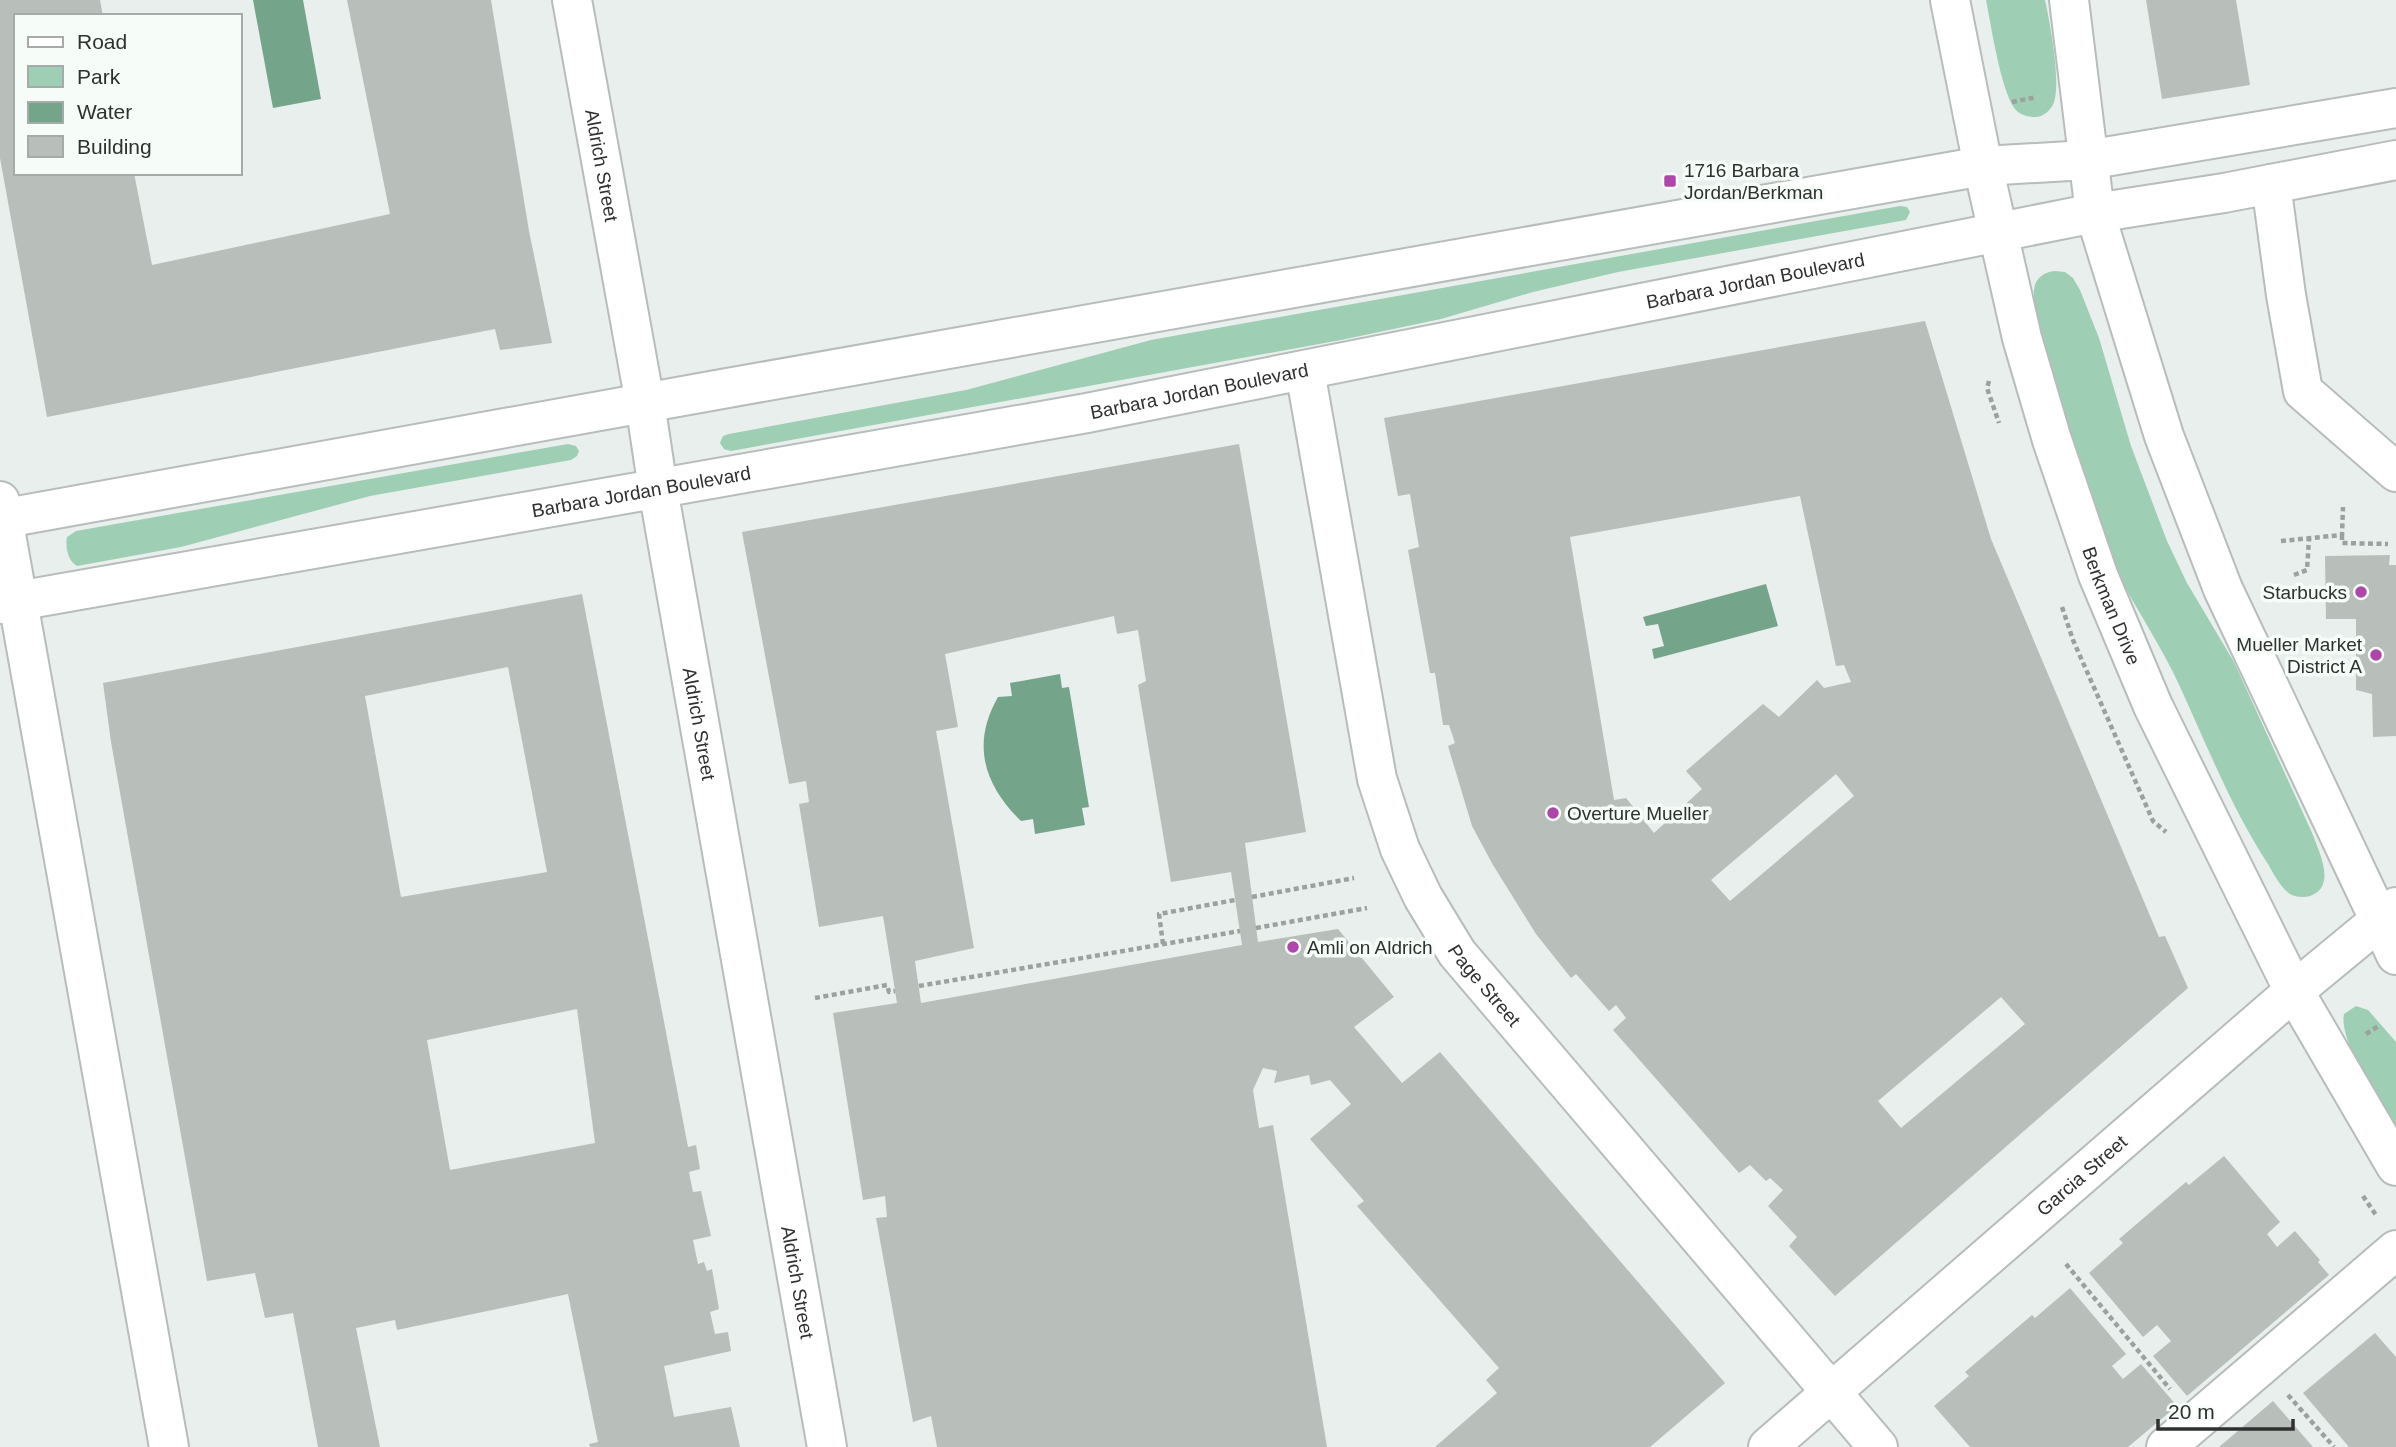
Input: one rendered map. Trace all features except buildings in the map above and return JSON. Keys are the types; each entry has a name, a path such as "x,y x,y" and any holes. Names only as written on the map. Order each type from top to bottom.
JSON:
{"street":[{"name":"Aldrich Street","path":"572,0 827,1447"},
{"name":"Berkman Drive","path":"1950,0 1983,166 2026,351 2052,440 2098,575 2153,706 2294,991 2396,1166"},
{"path":"2069,0 2095,213 2164,436 2223,589 2387,914 2396,955"},
{"path":"169,1447 9,603 1,513 645,403 1983,166 2087,160 2396,108"},
{"name":"Barbara Jordan Boulevard","path":"9,603 1087,413 2095,213 2396,160"},
{"path":"2271,184 2286,295 2303,391 2396,472"},
{"name":"Page Street","path":"1305,371 1377,779 1401,849 1423,897 1457,953 1878,1447"},
{"name":"Garcia Street","path":"1768,1447 2294,991 2387,914"},
{"path":"2180,1435 2396,1250"}],"path":[{"path":"2012,102 2044,95"},
{"path":"2343,507 2342,543 2388,544"},
{"path":"2281,541 2342,535"},
{"path":"2294,575 2307,570 2309,539"},
{"path":"1252,897 1354,878"},
{"path":"1163,944 1159,914 1235,900"},
{"path":"1256,928 1367,908"},
{"path":"919,986 1240,931"},
{"path":"814,998 887,985 889,992 895,991"},
{"path":"2066,1264 2179,1400 2180,1435"},
{"path":"2262,1365 2334,1447"}],"green space":[{"path":"1986,0 2045,0 2054,52 2056,93 2049,110 2041,116 2022,114 2010,100 1997,57"},
{"path":"1900,206 1907,207 1910,212 1906,220 1618,272 1533,292 1441,319 1341,340 731,451 724,449 720,443 723,436 729,434 966,390 1151,340"},
{"path":"2065,272 2073,278 2080,290 2099,338 2131,446 2167,541 2187,583 2234,662 2313,835 2322,859 2324,877 2323,885 2310,896 2292,895 2287,891 2255,843 2221,778 2173,673 2106,548 2067,429 2037,316 2034,293 2036,282 2044,274"},
{"path":"568,444 576,446 579,451 571,460 370,496 181,547 77,566 71,561 67,549 67,537 76,531"},
{"path":"2356,1006 2368,1010 2396,1042 2396,1138 2354,1058 2348,1040 2344,1014"}],"water":[{"path":"253,0 303,0 321,99 273,108"},
{"path":"1766,584 1778,626 1654,659 1652,649 1664,646 1658,624 1646,626 1643,617"},
{"path":"1060,674 1062,688 1069,687 1089,807 1082,808 1085,825 1035,834 1033,819 1021,821 1008,807 990,778 984,747 985,731 998,697 1012,696 1010,683"}],"place":[{"name":"1716 Barbara Jordan/Berkman","path":"1670,181"},
{"name":"Starbucks","path":"2361,592"},
{"name":"Mueller Market District A","path":"2376,655"},
{"name":"Overture Mueller","path":"1553,813"},
{"name":"Amli on Aldrich","path":"1293,947"}]}
